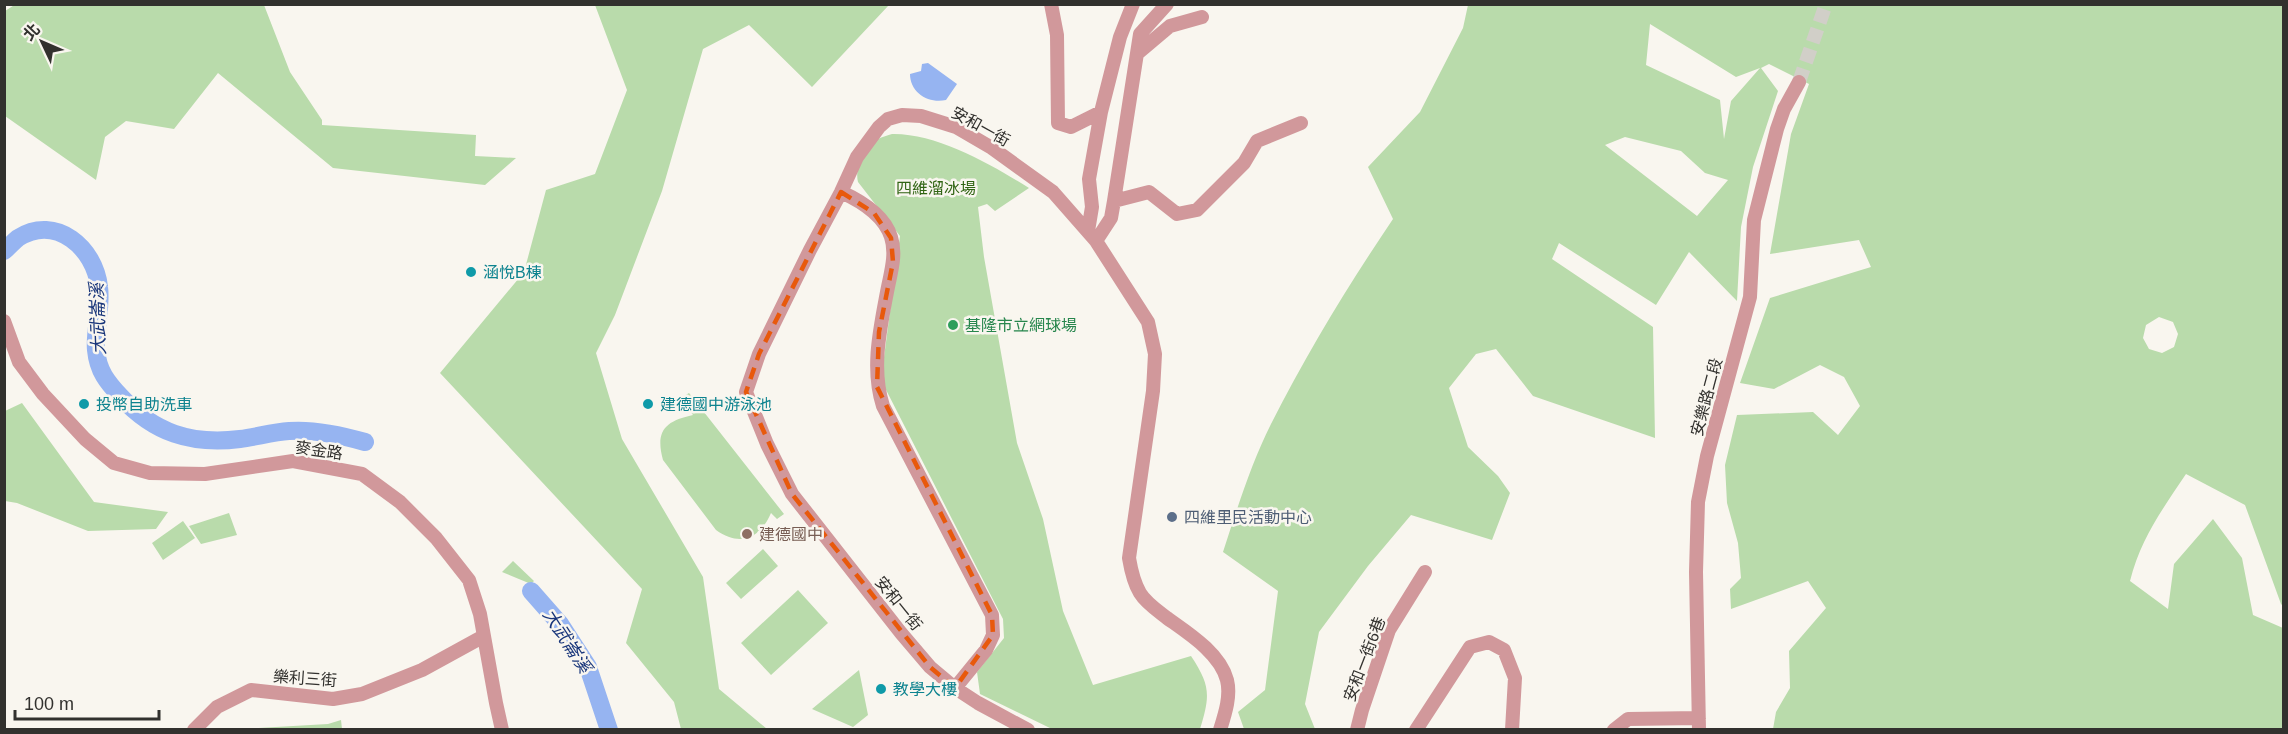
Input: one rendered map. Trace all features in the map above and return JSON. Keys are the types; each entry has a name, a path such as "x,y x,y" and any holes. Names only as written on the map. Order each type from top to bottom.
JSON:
{"street":[{"path":"1050,4 1057,35 1058,123 1071,127 1101,112"},
{"path":"1092,236 1089,179 1101,112 1120,37 1133,4"},
{"path":"1092,236 1111,218 1140,34 1167,4"},
{"path":"1138,53 1170,26 1202,17"},
{"name":"安樂路二段","path":"1699,724 1696,541 1698,502 1707,456 1750,297 1754,220 1777,129 1784,108 1799,82"},
{"name":"安和一街","path":"1028,729 978,703 955,687 930,667 901,633 792,494 767,444 746,392 759,354 857,158 879,127 888,119 902,115 921,116 956,127 992,148 1053,192 1092,236 1148,322 1155,354 1153,391 1129,558 1133,578 1140,594 1154,608 1201,643 1214,656 1227,680 1227,706 1220,729"},
{"path":"1114,201 1149,192 1177,214 1197,210 1244,163 1257,141 1301,123"},
{"path":"841,192 860,201 874,213 891,238 893,262 879,341 877,387 883,406 992,615 993,634 986,650 955,687"},
{"name":"麥金路","path":"4,321 20,362 43,394 85,439 114,463 150,473 205,474 293,461 362,474 400,502 436,538 470,580 476,597 502,729"},
{"name":"安和一街6巷","path":"1357,729 1389,630 1425,572"},
{"name":"樂利三街","path":"194,729 217,707 251,690 333,699 362,694 422,670 484,636"},
{"path":"1416,729 1470,647 1488,642 1504,650 1515,678 1512,729"},
{"path":"1614,729 1628,719 1699,724"}],"highlighted area":[{"path":"841,192 874,213 891,238 893,262 879,332 877,387 992,615 993,635 955,688 930,667 792,494 746,392 759,354"}],"green space":[{"path":"16,4 264,5 290,72 322,120 322,125 476,135 475,156 516,158 485,185 333,168 218,73 174,129 126,121 105,137 96,180 5,116 5,11"},
{"path":"595,5 889,5 812,87 749,25 703,49 662,191 615,315 596,353 622,439 703,577 719,689 767,729 681,729 674,702 626,643 642,589 440,373 524,272 546,190 595,174 627,90"},
{"path":"1468,5 2283,5 2283,606 2245,505 2186,474 2146,538 2130,581 2168,609 2174,564 2213,519 2242,558 2253,615 2283,628 2283,729 1773,729 1776,712 1790,688 1789,651 1826,608 1808,581 1731,609 1730,589 1741,578 1738,543 1727,503 1725,465 1737,415 1813,412 1838,435 1860,406 1844,377 1820,365 1774,389 1740,383 1770,298 1871,267 1859,240 1770,254 1791,134 1809,84 1769,64 1761,68 1778,91 1753,167 1741,227 1737,301 1689,252 1656,305 1559,243 1552,259 1653,327 1655,438 1533,396 1496,349 1476,354 1449,388 1468,447 1498,476 1510,493 1492,540 1411,515 1368,566 1319,632 1305,704 1315,729 1244,729 1238,712 1265,690 1278,591 1223,552 1251,471 1271,424 1329,319 1393,219 1368,167 1420,112 1463,28","holes":["1650,24 1736,77 1760,68 1731,101 1724,139 1720,100 1646,65","1625,137 1681,151 1705,173 1728,180 1697,216 1605,145","2159,317 2173,322 2178,334 2174,347 2162,353 2149,349 2143,338 2146,325"]},
{"name":"四維溜冰場","path":"892,134 927,139 963,152 1029,188 995,211 987,204 978,207 984,257 1017,443 1043,519 1063,611 1093,685 1191,656 1202,675 1207,691 1206,708 1200,729 1052,729 980,694 977,672 1004,638 1003,619 881,380 900,236 858,182 857,176 859,164 869,147 878,139"},
{"path":"689,393 784,514 777,519 771,513 761,529 748,538 733,538 716,530 663,460 660,442 664,429 675,420 693,415 681,398"},
{"path":"22,403 94,502 168,512 156,529 88,531 17,503 5,501 5,411"},
{"path":"229,513 237,535 201,544 189,526"},
{"path":"183,521 195,538 163,560 152,543"},
{"path":"763,549 778,566 741,599 726,583"},
{"path":"513,561 534,581 531,584 502,572"},
{"path":"798,590 828,623 771,675 741,643"},
{"path":"859,670 868,715 853,727 812,709"},
{"path":"341,720 342,729 241,729 328,724"}],"water":[{"path":"928,63 957,84 946,100 927,99 913,87 910,74 921,71 922,64"}],"waterway":[{"name":"大武崙溪","path":"4,251 18,238 32,232 46,230 59,233 82,248 96,273 99,287 100,303 96,343 101,370 121,397 147,420 160,428 174,434 205,440 240,439 277,432 308,431 328,433 365,442"},
{"name":"大武崙溪","path":"531,591 560,624 588,667 609,730"}],"tunnel":[{"path":"1799,82 1826,4"}],"place":[{"name":"涵悅B棟","path":"471,272"},
{"name":"基隆市立網球場","path":"953,325"},
{"name":"投幣自助洗車","path":"84,404"},
{"name":"建德國中游泳池","path":"648,404"},
{"name":"四維里民活動中心","path":"1172,517"},
{"name":"建德國中","path":"747,534"},
{"name":"教學大樓","path":"881,689"}]}
